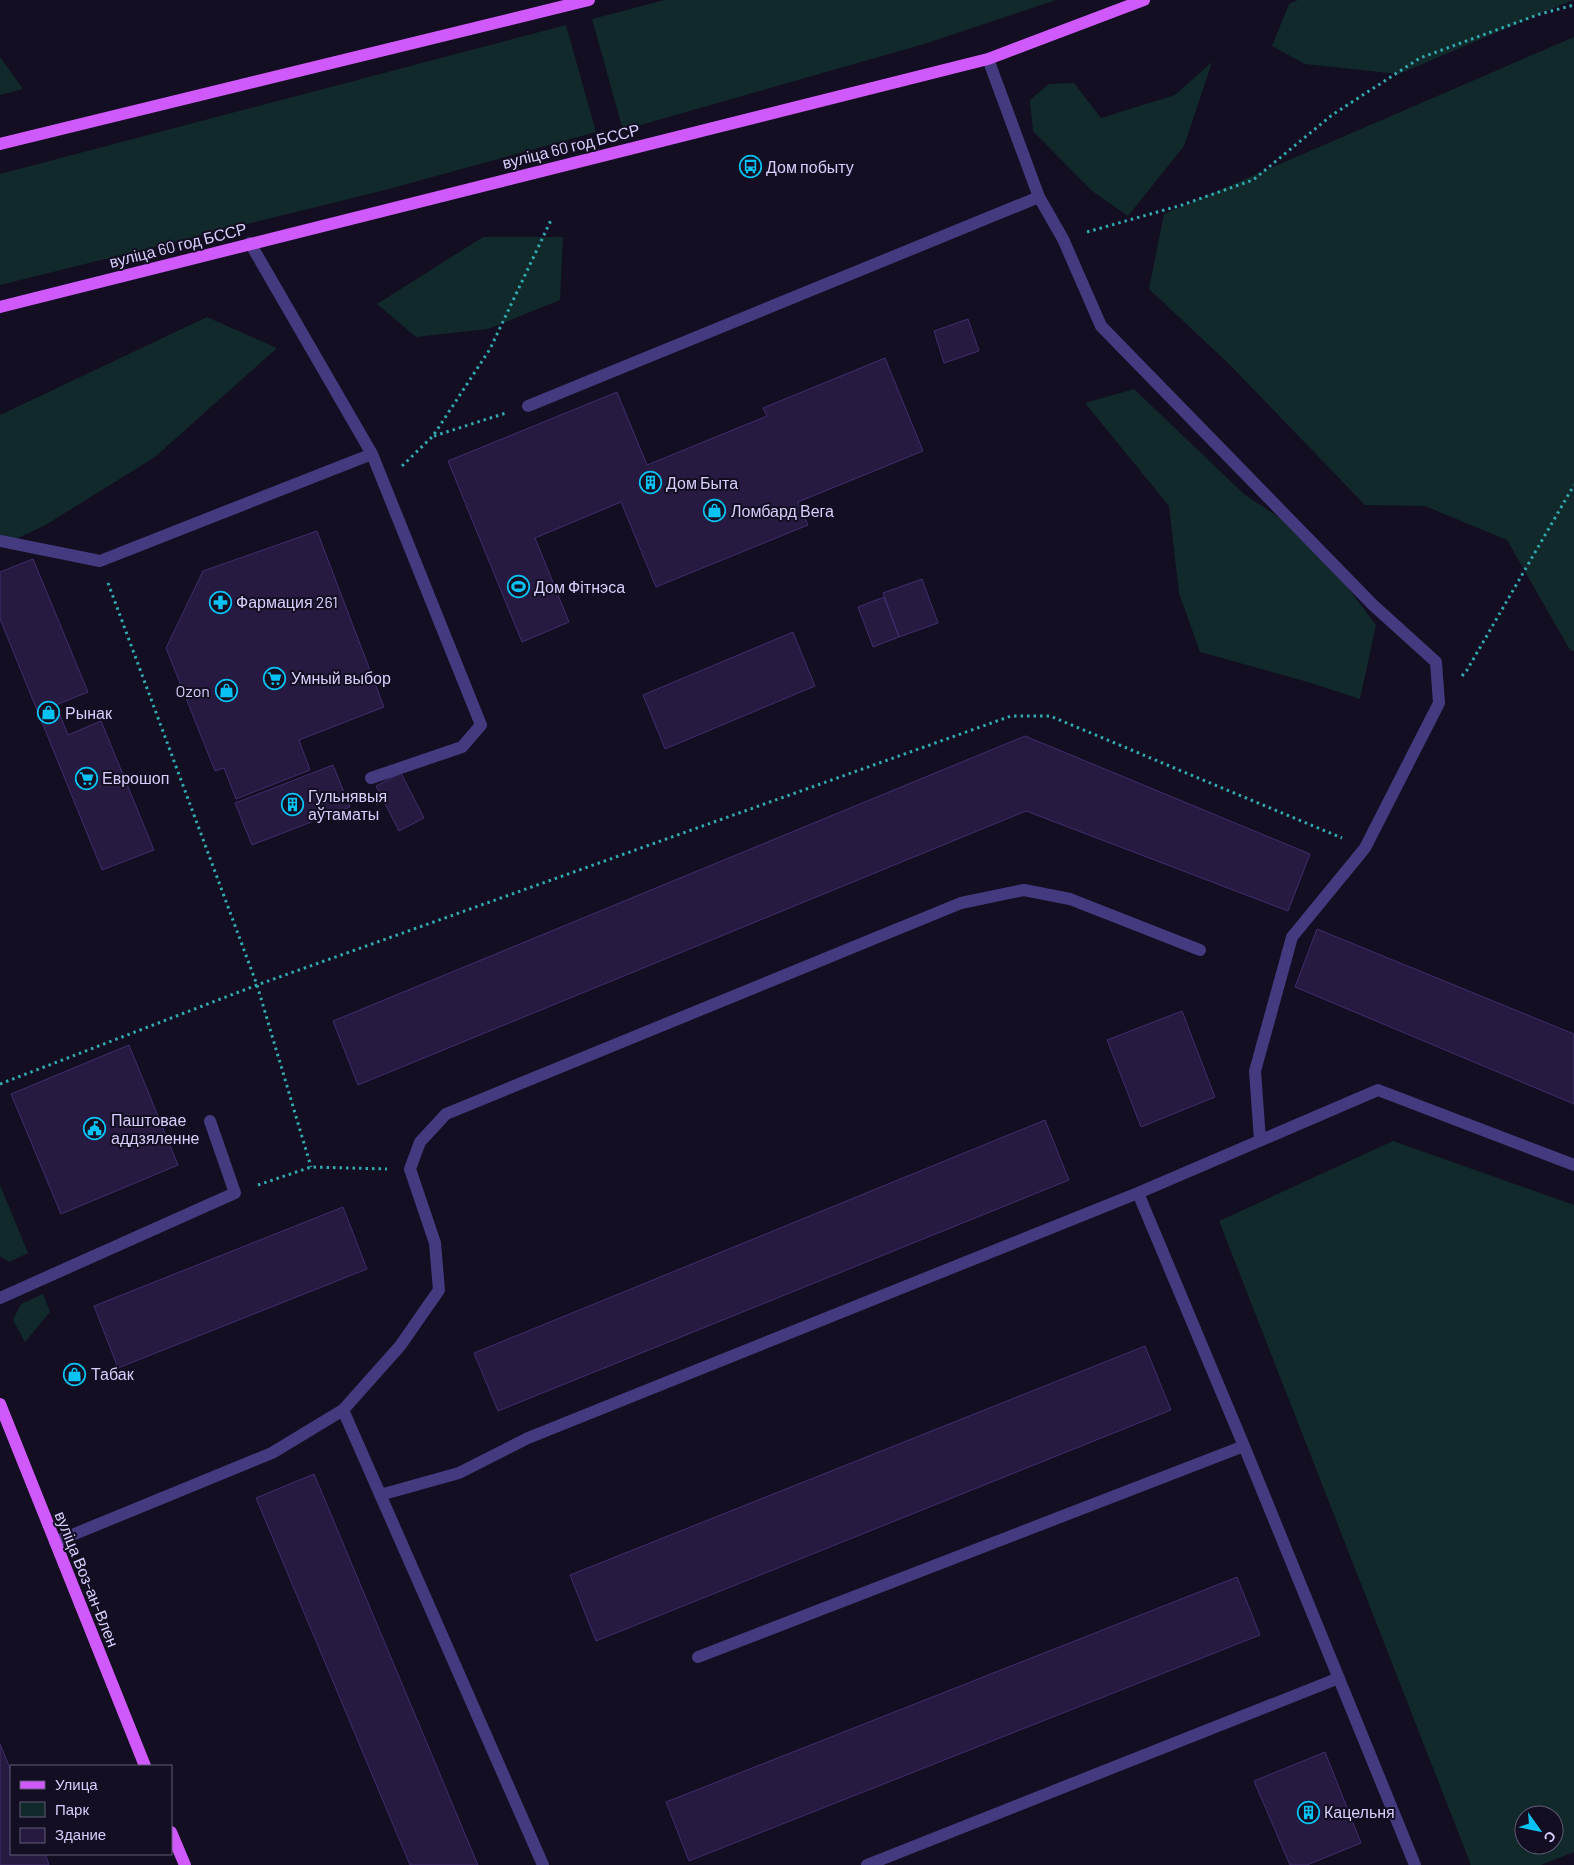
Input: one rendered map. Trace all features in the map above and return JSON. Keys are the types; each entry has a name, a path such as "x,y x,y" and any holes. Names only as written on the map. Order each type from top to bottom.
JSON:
{"main road":[{"path":"0,144 589,0"},
{"name":"вуліца 60 год БССР","path":"0,307 988,59 1144,0"},
{"name":"вуліца Воз-ан-Влен","path":"0,1404 145,1765"},
{"path":"172,1835 184,1865"}],"lane":[{"path":"988,59 1039,197 1063,239 1101,326 1373,605 1436,662 1439,704 1365,848 1292,936 1255,1071 1260,1140"},
{"path":"528,406 1039,197"},
{"path":"250,243 372,454 481,725 462,747 371,778"},
{"path":"0,541 100,561 372,454"},
{"path":"55,1542 272,1453 343,1410 400,1346 438,1290 435,1243 410,1169 420,1142 446,1114 961,903 1024,890 1070,899 1200,950"},
{"path":"380,1495 459,1473 528,1438 1138,1193 1378,1090 1574,1165"},
{"path":"0,1298 236,1193 210,1121"},
{"path":"1138,1193 1244,1446 1415,1865"},
{"path":"343,1410 543,1865"},
{"path":"698,1657 1244,1446"},
{"path":"866,1865 1339,1678"}],"path":[{"path":"1063,239 1182,205 1253,180 1332,115 1420,58 1540,14 1574,5"},
{"path":"384,484 433,436 490,349 552,218"},
{"path":"433,436 528,406"},
{"path":"1439,704 1467,670 1574,485"},
{"path":"100,561 256,985 311,1168"},
{"path":"0,1084 256,985 1011,716 1050,716 1365,848"},
{"path":"236,1193 311,1168 410,1169"}],"green space":[{"path":"665,0 1056,0 924,44 623,130 592,19"},
{"path":"1298,0 1573,0 1399,74 1305,64 1272,46 1289,4"},
{"path":"566,25 596,132 385,190 0,285 0,174"},
{"path":"1574,37 1574,651 1570,650 1507,540 1425,506 1365,505 1228,363 1149,289 1164,214"},
{"path":"0,57 23,89 0,95"},
{"path":"1212,62 1184,146 1128,216 1092,191 1033,131 1030,100 1049,84 1074,83 1101,118 1175,95"},
{"path":"483,237 563,237 560,300 488,329 416,337 377,304"},
{"path":"207,317 277,348 155,457 44,526 0,546 0,415"},
{"path":"1134,389 1245,495 1310,537 1376,625 1360,699 1311,683 1200,652 1179,593 1169,506 1085,403"},
{"path":"1393,1141 1574,1205 1574,1852 1541,1865 1471,1865 1219,1221"},
{"path":"0,1185 28,1253 9,1262 0,1256"},
{"path":"43,1294 50,1312 25,1342 13,1320 21,1304"}],"building":[{"path":"968,319 979,351 944,363 934,331"},
{"name":"Дом Быта","path":"885,358 923,451 798,502 808,525 656,587 621,502 535,538 569,622 522,642 448,461 617,392 647,465 767,416 763,408"},
{"name":"Умный выбор","path":"317,531 384,707 299,740 310,770 236,799 224,768 215,771 166,648 203,571"},
{"name":"Рынак","path":"33,559 88,692 56,705 68,735 101,721 154,850 102,870 0,619 0,572"},
{"path":"922,579 938,623 899,637 883,593"},
{"path":"884,597 899,637 873,647 858,607"},
{"path":"793,632 815,686 665,749 643,695"},
{"path":"1025,736 1310,854 1288,911 1026,811 358,1085 333,1021"},
{"name":"Гульнявыя аўтаматы","path":"333,765 350,807 252,845 235,803"},
{"path":"401,773 424,818 399,831 376,786"},
{"path":"1317,929 1574,1034 1574,1104 1295,987"},
{"path":"1182,1011 1215,1097 1141,1127 1107,1040"},
{"name":"Паштовае аддзяленне","path":"129,1045 178,1165 61,1214 11,1094"},
{"path":"1045,1120 1069,1180 498,1411 474,1353"},
{"path":"343,1207 367,1269 118,1368 94,1306"},
{"path":"1145,1346 1171,1410 596,1641 570,1575"},
{"path":"314,1474 478,1865 410,1865 256,1498"},
{"path":"1237,1577 1260,1635 689,1861 666,1802"},
{"path":"0,1744 10,1769 10,1855 45,1855 49,1865 0,1865"},
{"name":"Кацельня","path":"1325,1752 1361,1843 1307,1865 1290,1865 1254,1781"}],"place":[{"name":"Дом побыту","path":"750,167"},
{"name":"Дом Быта","path":"650,483"},
{"name":"Ломбард Вега","path":"715,511"},
{"name":"Дом Фітнэса","path":"518,587"},
{"name":"Фармация 261","path":"220,602"},
{"name":"Умный выбор","path":"275,678"},
{"name":"Ozon","path":"226,691"},
{"name":"Рынак","path":"49,713"},
{"name":"Еврошоп","path":"86,778"},
{"name":"Гульнявыя аўтаматы","path":"292,805"},
{"name":"Паштовае аддзяленне","path":"95,1129"},
{"name":"Табак","path":"75,1374"},
{"name":"Кацельня","path":"1308,1812"}]}
